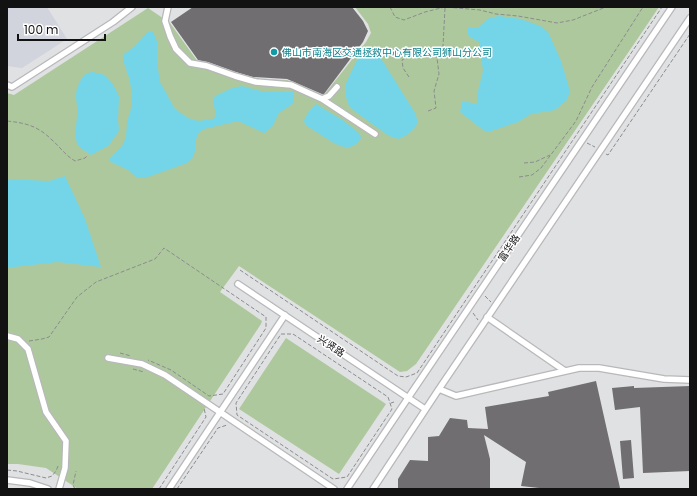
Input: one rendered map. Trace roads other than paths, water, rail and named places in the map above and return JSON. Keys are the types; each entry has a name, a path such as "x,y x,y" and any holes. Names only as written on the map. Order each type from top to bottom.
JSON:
{"street":[{"path":"7,85 12,87 113,22 132,7"},
{"path":"168,7 165,21 170,36 176,49 190,63 207,66 256,82 291,85 322,99 375,134"},
{"name":"富华路","path":"347,489 672,7"},
{"name":"富华路","path":"373,489 425,409 690,18"},
{"path":"322,99 329,96 337,88"},
{"name":"兴贤路","path":"238,284 425,409"},
{"path":"169,489 285,315"},
{"path":"487,317 565,371"},
{"path":"7,336 18,339 28,349 46,412 66,441 65,468 59,489"},
{"path":"108,358 142,364 165,374 334,489"},
{"path":"439,389 456,396 579,368 599,368 664,379 690,380"},
{"path":"7,480 30,483 48,489"}],"water":[{"path":"499,16 521,19 540,26 548,32 561,61 570,91 567,100 555,110 531,114 518,122 488,132 483,130 460,112 462,102 477,104 477,95 483,71 479,42 470,37 467,33 468,28 478,28 489,18"},
{"path":"148,32 153,32 157,41 157,62 160,82 175,109 188,118 198,121 213,119 216,115 213,101 215,96 232,88 242,86 261,91 294,92 294,101 291,105 279,113 272,127 264,133 238,121 204,129 198,134 194,155 187,163 145,178 136,177 128,170 111,162 109,159 122,146 126,137 127,122 131,108 132,93 123,55 135,46"},
{"path":"373,49 377,52 417,118 415,128 407,135 399,139 389,136 357,113 349,106 346,97 346,83 357,60 363,53"},
{"path":"93,72 105,75 117,92 119,97 119,130 108,146 91,155 79,147 76,140 76,96 77,88 84,75"},
{"path":"316,104 344,121 360,134 361,139 352,146 343,147 305,125 304,120 309,111"},
{"path":"65,176 85,219 101,267 58,262 7,267 7,179 49,181"}],"place":[{"name":"佛山市南海区交通拯救中心有限公司狮山分公司","path":"274,52"}]}
